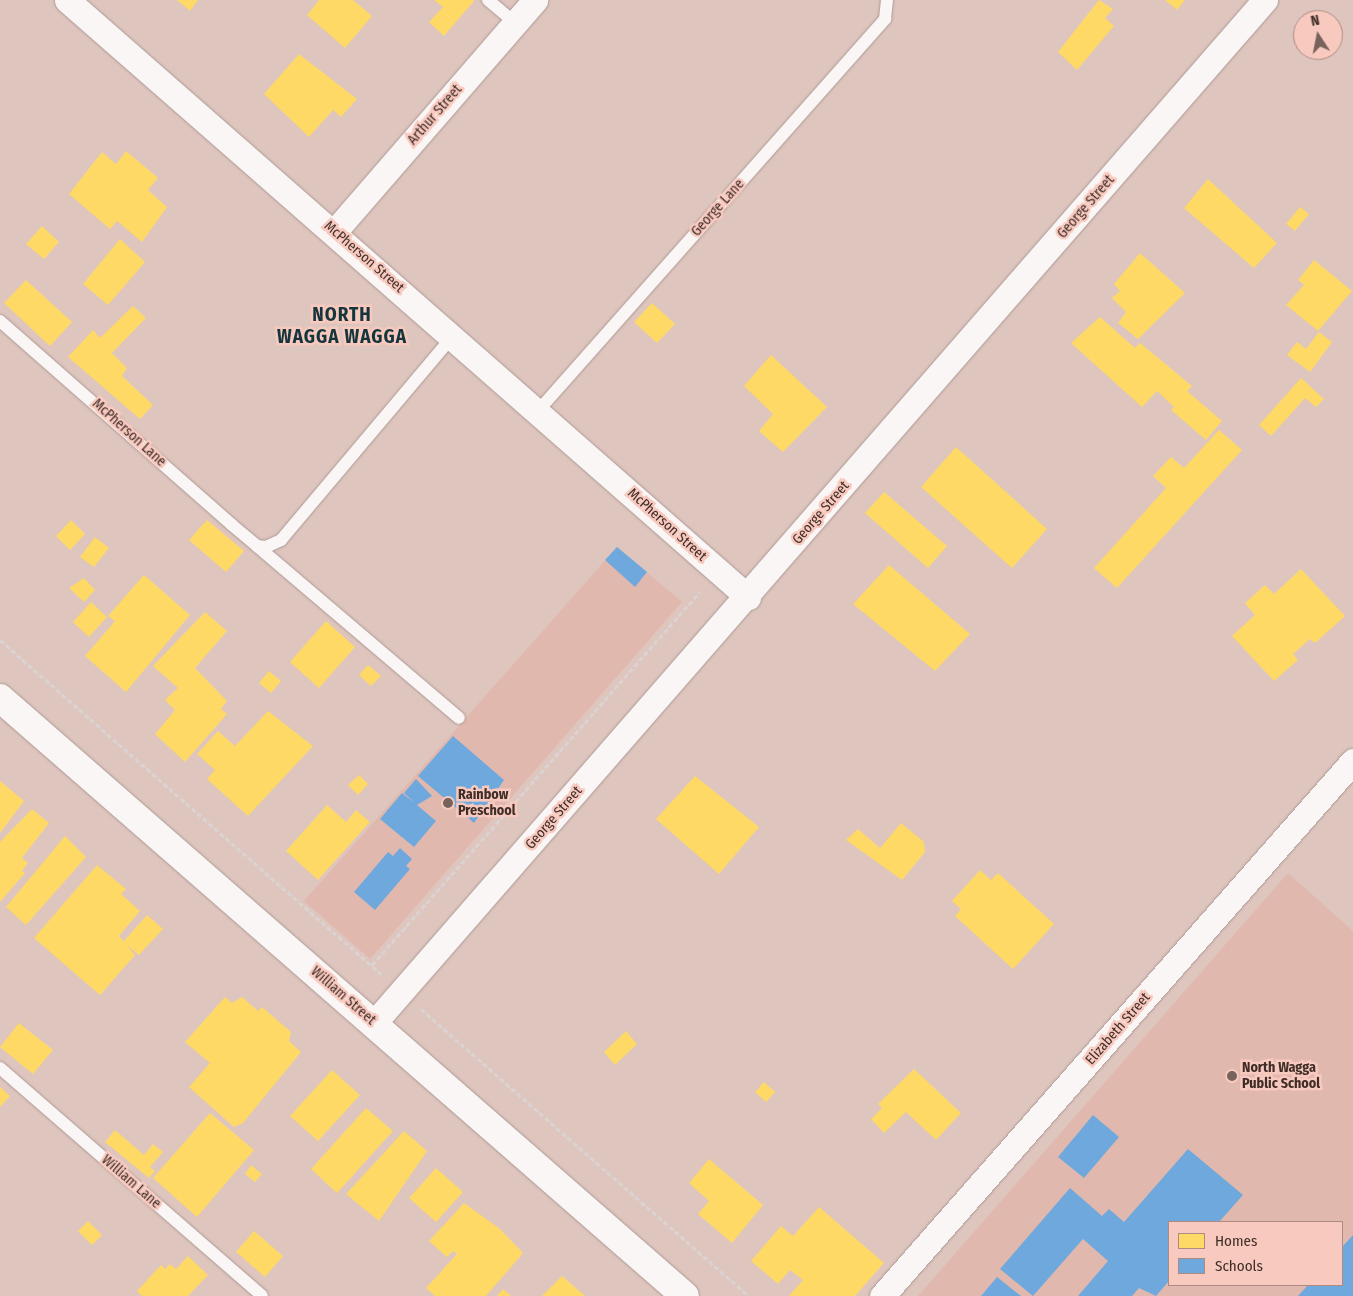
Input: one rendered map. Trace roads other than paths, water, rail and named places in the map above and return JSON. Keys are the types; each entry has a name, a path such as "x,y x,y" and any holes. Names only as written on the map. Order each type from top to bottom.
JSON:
{"street":[{"name":"McPherson Street","path":"67,0 334,231 748,597"},
{"name":"Arthur Street","path":"334,231 535,0"},
{"name":"George Street","path":"374,1023 748,597 1266,0"},
{"name":"William Street","path":"0,698 685,1296"},
{"name":"Elizabeth Street","path":"882,1296 1353,761"}],"lane":[{"path":"488,0 515,23"},
{"name":"George Lane","path":"538,411 885,19 887,0"},
{"name":"McPherson Lane","path":"0,321 257,546 459,718"},
{"path":"257,546 281,540 453,336"},
{"name":"William Lane","path":"0,1068 262,1296"}],"place":[{"name":"Rainbow Preschool","path":"448,803"},
{"name":"North Wagga Public School","path":"1232,1076"}],"district":[{"name":"NORTH WAGGA WAGGA","path":"342,326"}]}
